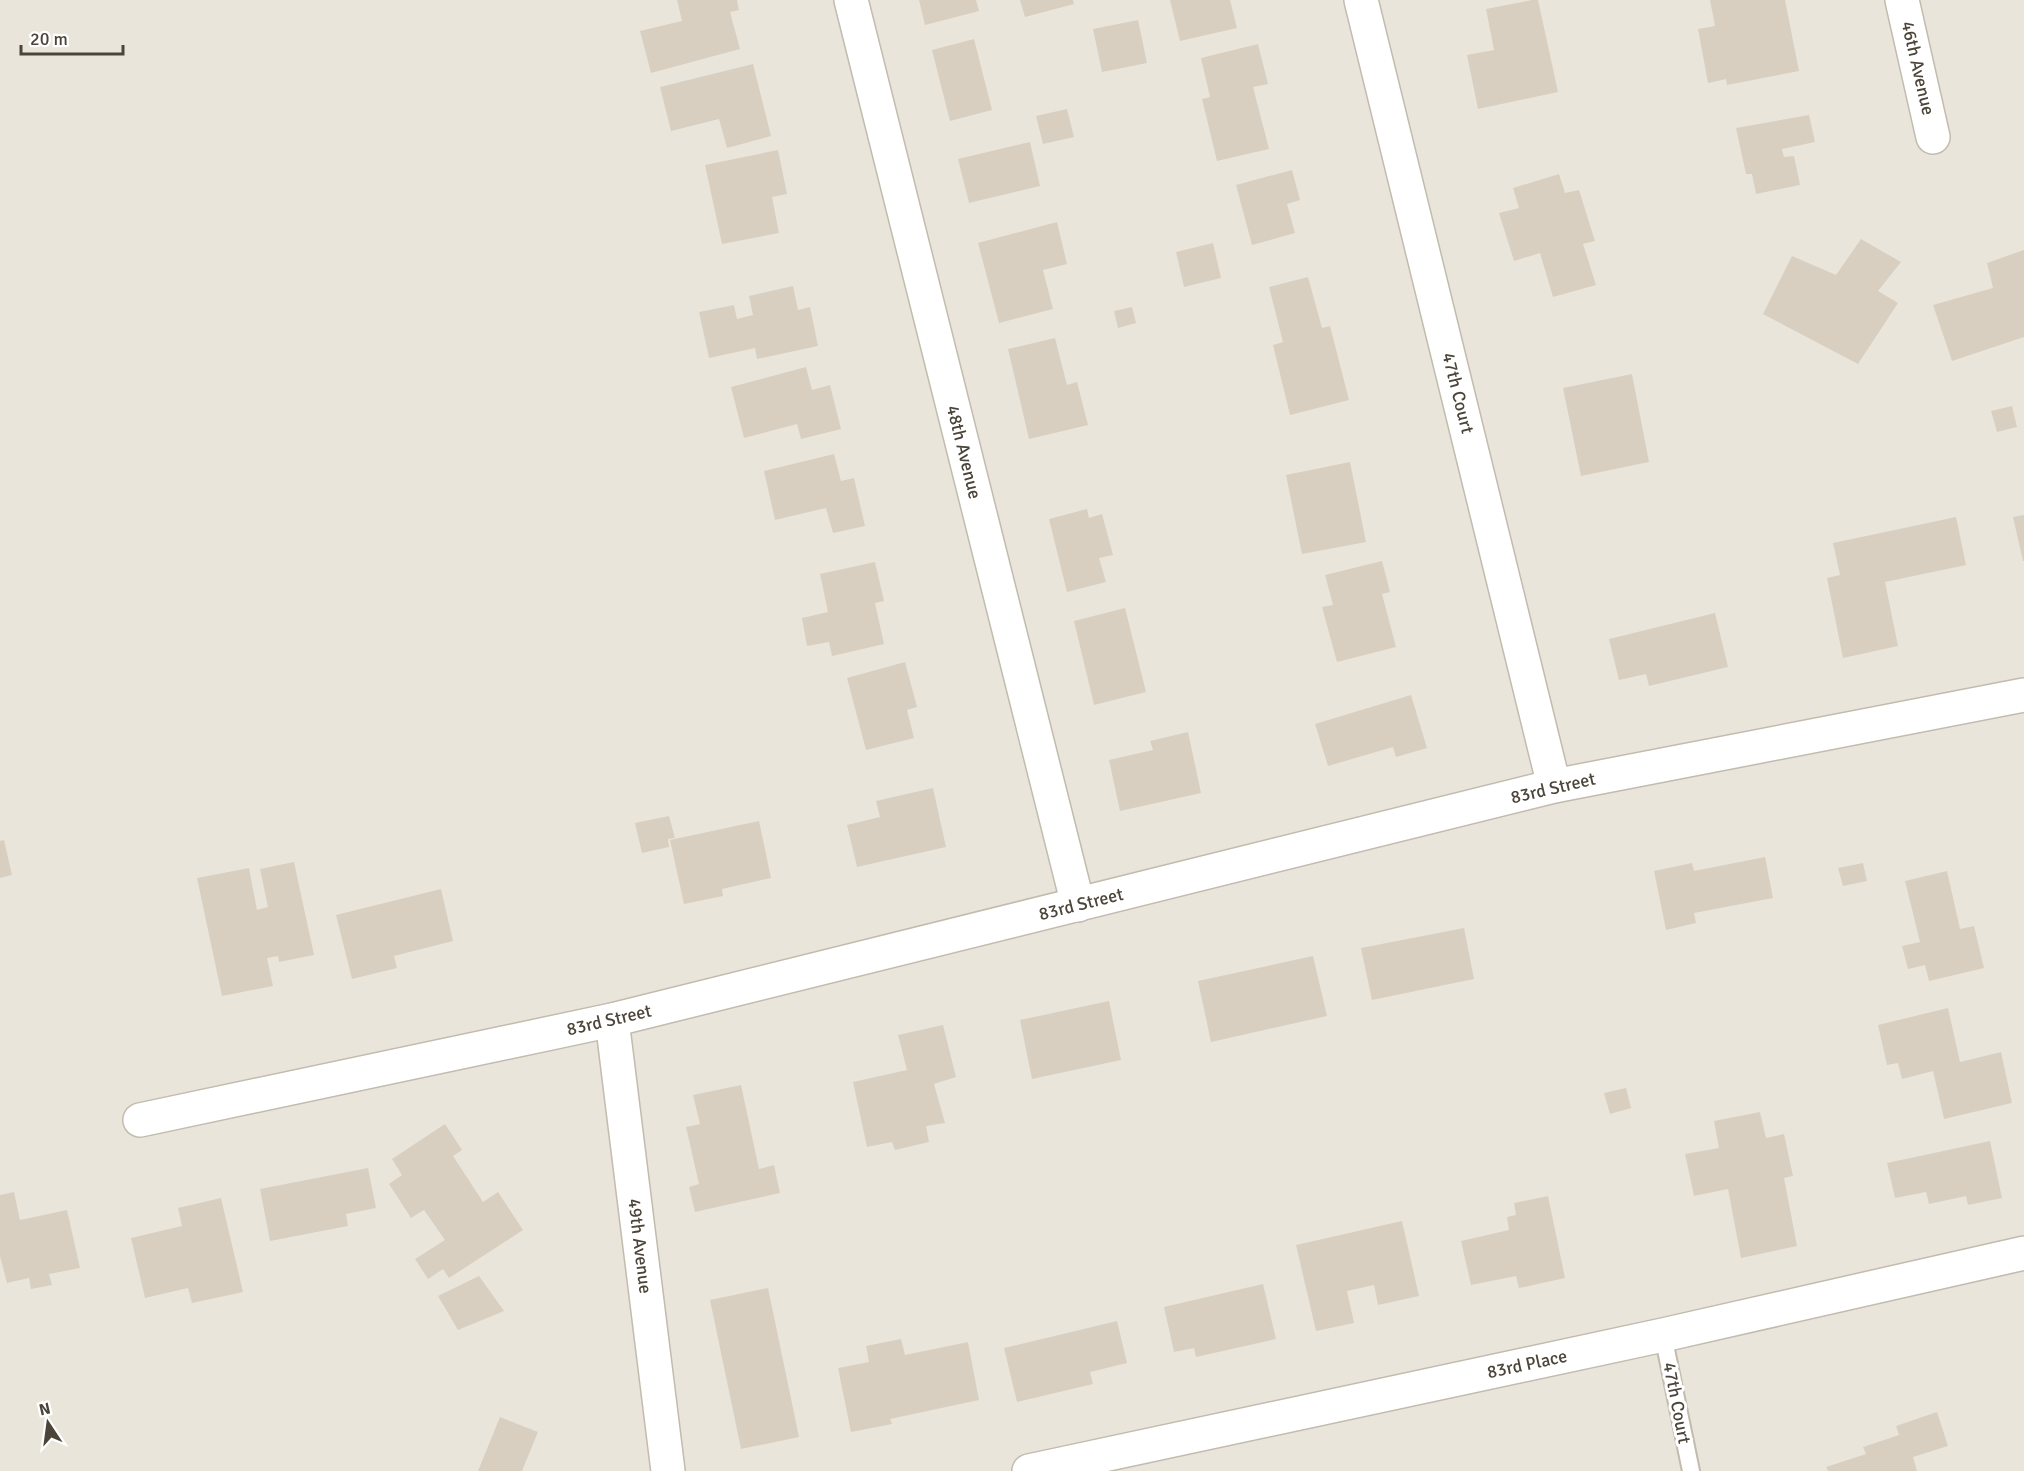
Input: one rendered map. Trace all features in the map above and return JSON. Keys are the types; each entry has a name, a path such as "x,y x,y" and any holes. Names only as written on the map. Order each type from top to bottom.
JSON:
{"street":[{"name":"48th Avenue","path":"851,0 1078,905"},
{"name":"47th Court","path":"1361,0 1554,786"},
{"name":"46th Avenue","path":"1902,0 1933,137"},
{"name":"83rd Street","path":"140,1120 612,1020 1554,786 2024,694"},
{"name":"49th Avenue","path":"612,1020 668,1471"},
{"name":"83rd Place","path":"1029,1471 1663,1335 2024,1253"}],"lane":[{"name":"47th Court","path":"1663,1335 1691,1471"}],"shaded area":[{"path":"0,0 2024,0 2024,1471 0,1471"}],"building":[{"path":"677,0 737,0 739,10 730,12 740,49 651,73 640,31 682,21"},
{"path":"919,0 976,0 979,11 925,25"},
{"path":"1020,0 1073,0 1074,4 1025,17"},
{"path":"1170,0 1230,0 1237,28 1180,41"},
{"path":"1538,0 1558,92 1478,109 1467,55 1494,50 1486,9"},
{"path":"1710,0 1785,0 1799,71 1727,85 1726,79 1708,83 1698,29 1715,26"},
{"path":"1138,20 1147,63 1102,72 1093,29"},
{"path":"974,39 992,110 950,121 932,50"},
{"path":"1258,44 1268,84 1253,87 1269,149 1217,161 1202,99 1210,97 1201,58"},
{"path":"753,64 771,136 727,148 719,119 671,131 660,87"},
{"path":"1067,109 1074,137 1043,144 1036,116"},
{"path":"1809,115 1815,142 1782,149 1784,157 1794,156 1800,185 1756,194 1752,174 1746,174 1736,128"},
{"path":"1030,142 1040,186 969,203 958,159"},
{"path":"778,150 787,194 772,197 779,233 722,244 705,165"},
{"path":"1292,170 1300,200 1287,204 1295,233 1252,245 1236,185"},
{"path":"1559,174 1565,193 1579,190 1595,241 1583,244 1596,285 1553,297 1540,253 1514,261 1499,213 1519,208 1513,188"},
{"path":"1057,222 1067,264 1043,270 1053,309 999,323 978,243"},
{"path":"1861,239 1901,262 1878,291 1898,303 1858,364 1763,314 1792,256 1836,275"},
{"path":"1213,243 1221,278 1184,287 1176,252"},
{"path":"2024,250 2024,337 1952,361 1933,305 1993,288 1987,263"},
{"path":"1308,277 1322,328 1330,326 1349,400 1290,415 1273,345 1283,342 1269,287"},
{"path":"793,286 798,310 810,307 818,346 757,359 755,348 709,358 699,312 734,305 737,319 753,315 749,296"},
{"path":"1132,307 1136,323 1118,328 1114,311"},
{"path":"1055,338 1067,385 1077,382 1088,425 1029,439 1008,349"},
{"path":"806,367 812,390 830,385 841,429 801,439 797,424 744,438 731,387"},
{"path":"1632,374 1649,462 1581,476 1563,388"},
{"path":"2012,406 2017,427 1997,432 1991,411"},
{"path":"834,454 841,481 854,478 865,526 833,533 826,508 775,520 764,471"},
{"path":"1350,462 1366,542 1302,554 1286,475"},
{"path":"1087,509 1089,518 1102,514 1113,555 1099,558 1106,582 1067,592 1049,519"},
{"path":"2024,515 2024,561 2023,561 2013,517"},
{"path":"1956,517 1966,565 1885,582 1898,646 1843,658 1827,578 1840,575 1833,543"},
{"path":"1382,561 1390,592 1382,594 1396,647 1337,662 1322,607 1333,605 1325,575"},
{"path":"875,562 884,601 875,603 884,644 832,656 829,642 807,646 802,618 828,612 820,574"},
{"path":"1125,608 1146,692 1094,705 1074,621"},
{"path":"1715,613 1728,667 1649,686 1646,674 1619,680 1609,639"},
{"path":"905,662 917,707 907,710 914,738 866,750 847,678"},
{"path":"1411,695 1427,748 1396,757 1393,747 1328,766 1315,724"},
{"path":"1188,732 1201,793 1120,811 1109,760 1153,750 1150,741"},
{"path":"933,788 946,847 857,867 847,825 880,817 876,801"},
{"path":"669,816 675,838 668,839 669,847 642,853 635,823"},
{"path":"759,821 771,878 722,889 723,896 684,904 670,840"},
{"path":"4,840 12,875 0,878 0,841"},
{"path":"1765,857 1773,898 1694,913 1696,923 1666,930 1654,871 1692,863 1694,871"},
{"path":"294,862 314,955 279,962 278,956 267,958 273,986 222,996 197,878 249,868 257,910 268,907 260,869"},
{"path":"1863,863 1867,881 1843,886 1838,868"},
{"path":"1947,871 1960,929 1974,926 1984,968 1929,981 1925,965 1908,969 1902,946 1920,942 1905,881"},
{"path":"441,889 453,941 394,956 397,968 352,979 336,915"},
{"path":"1464,928 1474,979 1372,1000 1361,948"},
{"path":"1313,956 1327,1016 1211,1042 1198,981"},
{"path":"1109,1001 1121,1060 1032,1079 1020,1020"},
{"path":"1948,1008 1960,1062 2001,1052 2012,1103 1944,1119 1933,1071 1902,1079 1898,1063 1887,1065 1878,1025"},
{"path":"943,1025 956,1077 934,1084 945,1123 926,1126 929,1142 895,1150 892,1142 867,1147 853,1082 907,1070 898,1035"},
{"path":"741,1085 759,1169 774,1165 780,1193 695,1212 689,1187 699,1184 686,1127 700,1124 693,1095"},
{"path":"1626,1088 1631,1108 1610,1114 1604,1093"},
{"path":"1760,1112 1766,1138 1784,1134 1793,1176 1784,1178 1797,1246 1741,1258 1728,1189 1694,1196 1685,1154 1719,1148 1714,1121"},
{"path":"445,1124 462,1150 453,1156 483,1202 498,1192 523,1230 449,1278 443,1269 428,1279 415,1259 445,1240 424,1210 411,1218 389,1184 402,1175 392,1159"},
{"path":"1990,1141 2002,1198 1968,1205 1966,1196 1929,1204 1926,1192 1895,1198 1887,1163"},
{"path":"368,1168 376,1208 346,1214 348,1226 270,1241 260,1189"},
{"path":"14,1192 20,1220 67,1210 80,1268 49,1274 52,1285 31,1289 29,1278 7,1283 0,1256 0,1195"},
{"path":"1548,1196 1565,1278 1519,1288 1516,1276 1471,1285 1461,1241 1509,1230 1507,1217 1516,1215 1514,1203"},
{"path":"221,1198 243,1292 192,1303 188,1288 145,1298 131,1238 182,1226 178,1208"},
{"path":"1402,1221 1419,1296 1378,1305 1374,1285 1347,1291 1354,1323 1316,1331 1296,1245"},
{"path":"479,1276 504,1311 458,1330 438,1296"},
{"path":"1263,1284 1276,1339 1196,1357 1194,1348 1174,1352 1164,1307"},
{"path":"768,1288 799,1437 741,1449 710,1300"},
{"path":"1117,1321 1127,1363 1090,1372 1093,1384 1017,1402 1004,1348"},
{"path":"901,1339 905,1355 968,1342 979,1400 890,1419 892,1424 851,1432 838,1368 869,1362 866,1346"},
{"path":"1937,1412 1948,1446 1913,1457 1917,1471 1828,1471 1826,1467 1866,1454 1863,1447 1899,1435 1896,1426"},
{"path":"500,1417 538,1432 522,1471 478,1471"}]}
